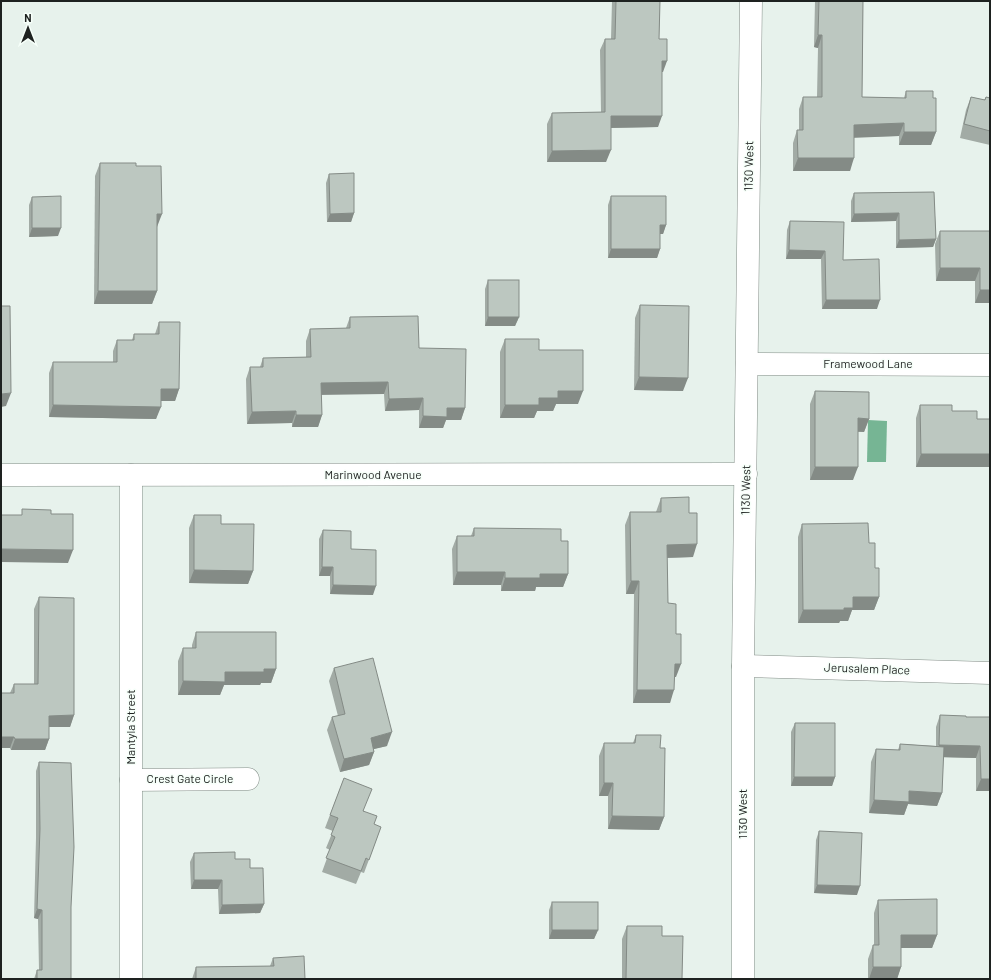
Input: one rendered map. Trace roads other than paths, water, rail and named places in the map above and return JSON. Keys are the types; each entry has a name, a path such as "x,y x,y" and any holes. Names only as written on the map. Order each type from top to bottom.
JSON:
{"street":[{"name":"1130 West","path":"743,979 743,666 750,1"},
{"name":"Framewood Lane","path":"747,364 990,365"},
{"name":"Marinwood Avenue","path":"1,475 746,474"},
{"name":"Mantyla Street","path":"131,475 131,979"},
{"name":"Jerusalem Place","path":"743,666 990,673"},
{"name":"Crest Gate Circle","path":"131,780 248,779"}]}
